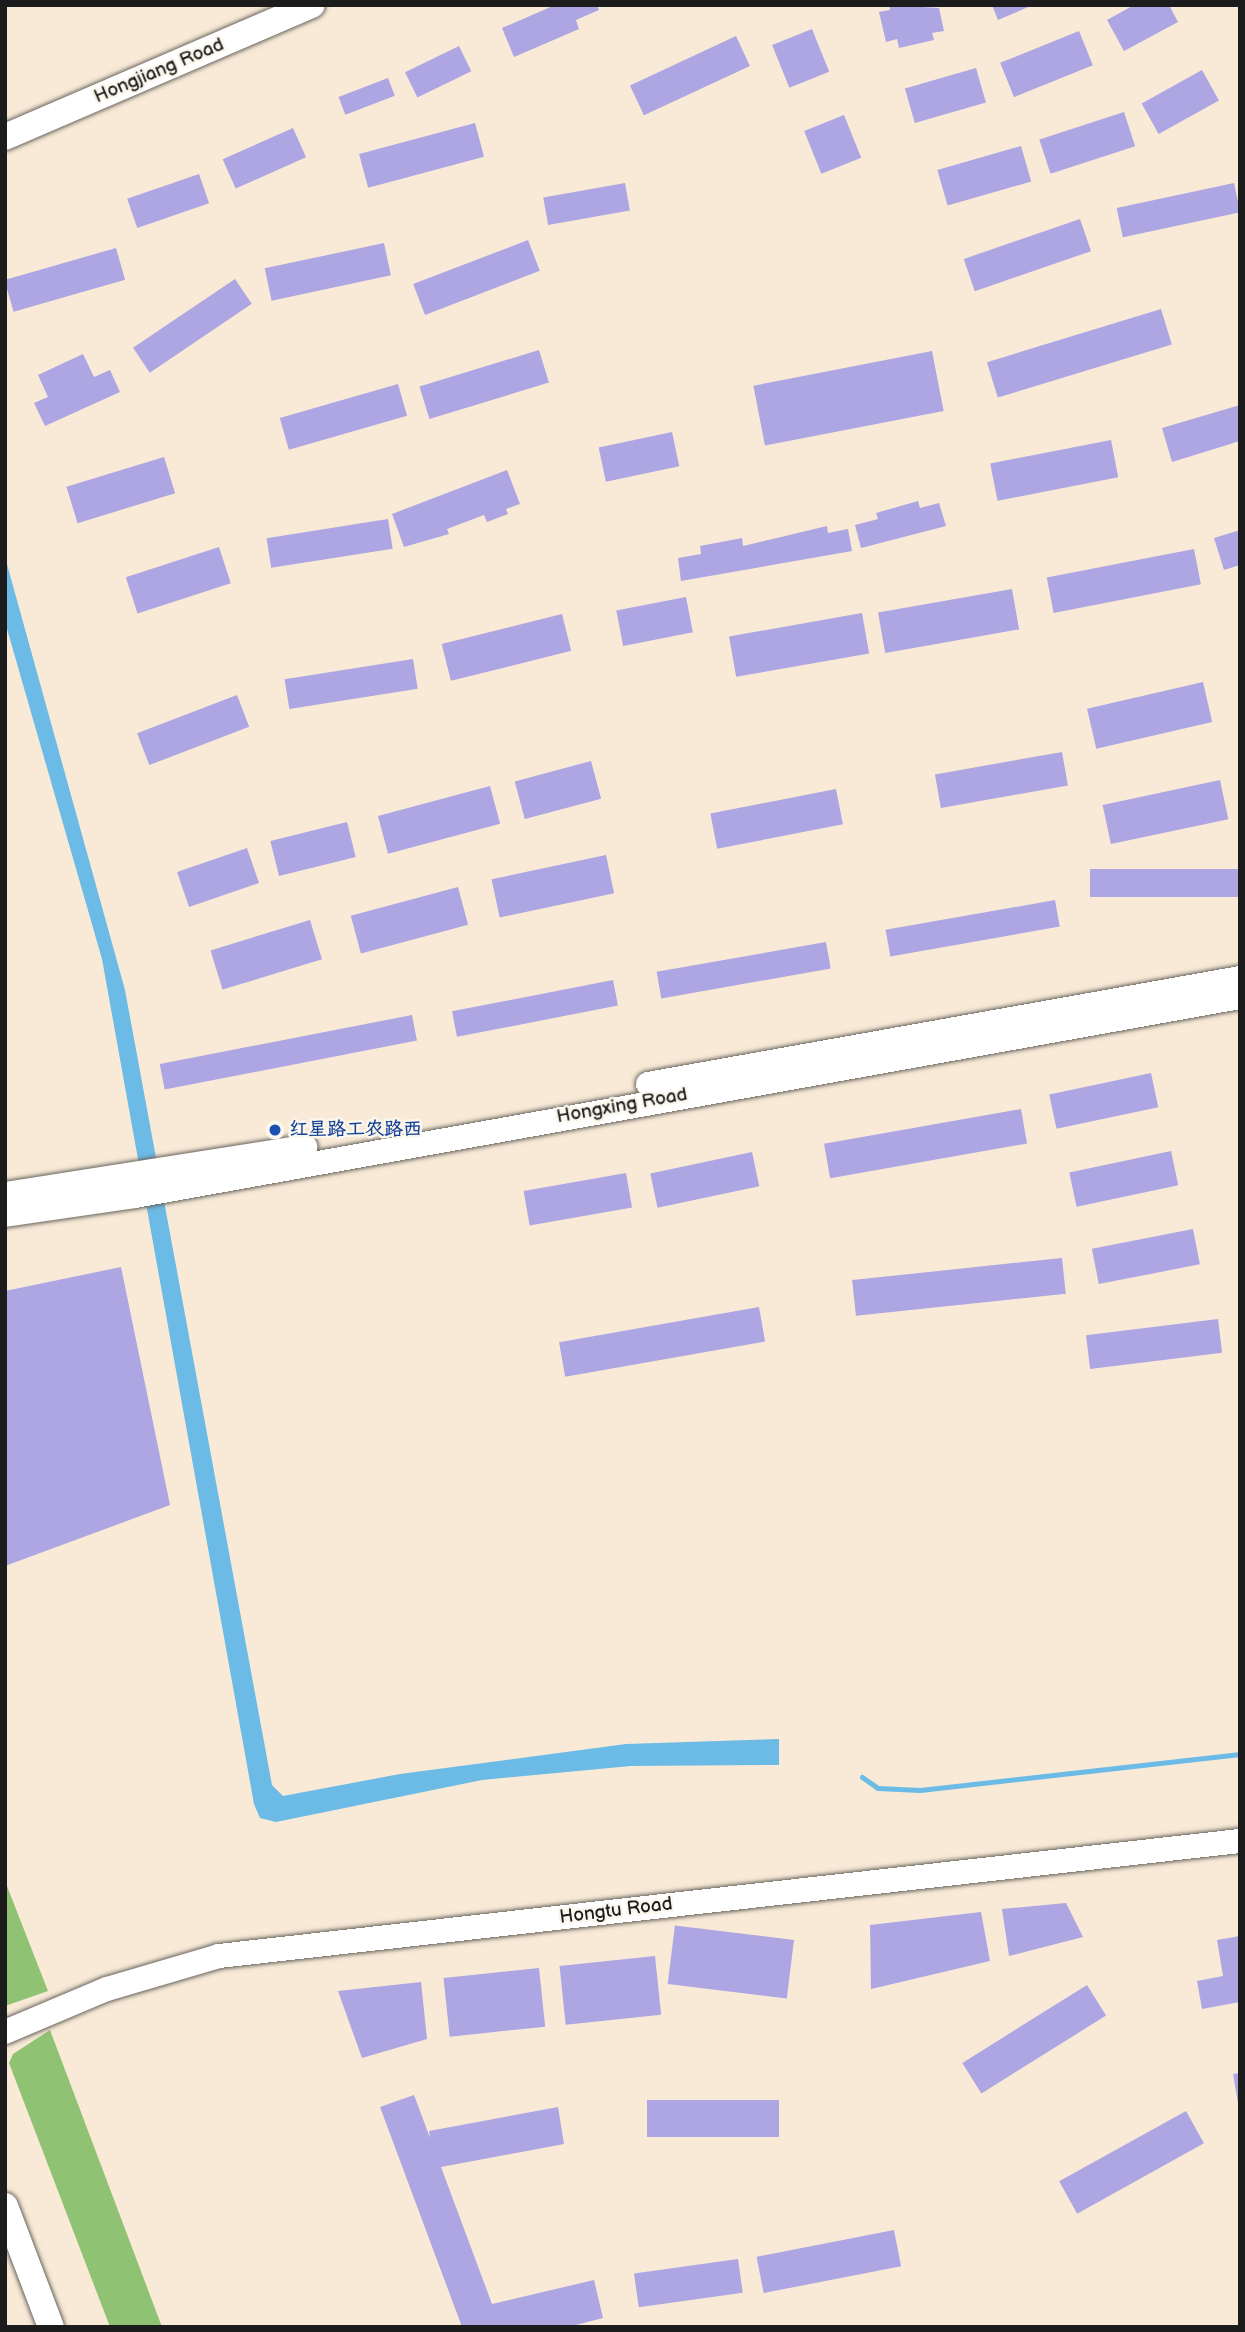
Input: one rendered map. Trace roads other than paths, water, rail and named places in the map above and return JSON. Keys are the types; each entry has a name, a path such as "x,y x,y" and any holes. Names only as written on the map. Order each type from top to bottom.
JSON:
{"main road":[{"name":"Hongjiang Road","path":"5,117 278,5"},
{"name":"Hongjiang Road","path":"5,137 312,5"},
{"name":"Hongxing Road","path":"180,1178 1240,978"},
{"name":"Hongxing Road","path":"5,1215 133,1186 1240,997"},
{"name":"Hongxing Road","path":"5,1194 133,1186"},
{"name":"Hongtu Road","path":"5,2032 107,1989 219,1956 1240,1841"},
{"path":"5,2206 51,2327"}],"water":[{"path":"5,557 125,990 272,1785 283,1796 400,1774 626,1744 779,1739 779,1765 631,1766 482,1780 276,1822 260,1818 254,1804 102,959 5,622"}],"waterway":[{"path":"862,1777 878,1788 920,1790 1240,1754"}],"place":[{"name":"红星路工农路西","path":"275,1130"}]}
